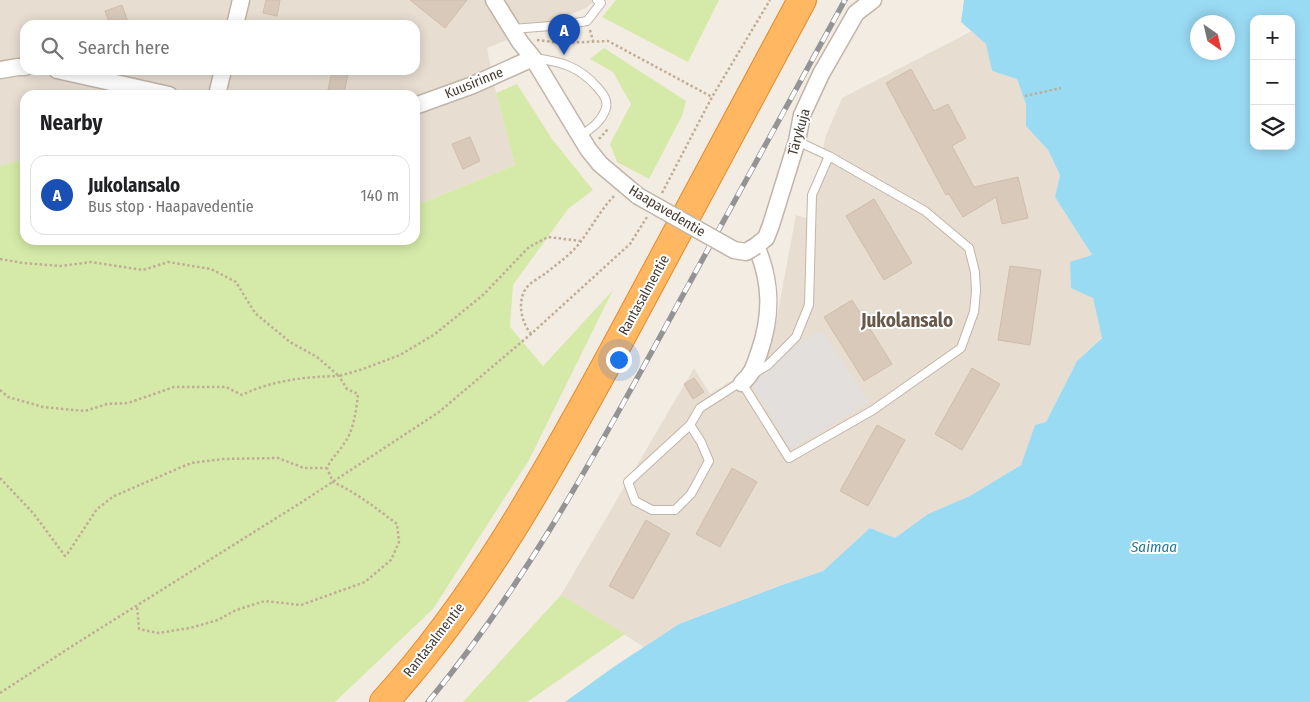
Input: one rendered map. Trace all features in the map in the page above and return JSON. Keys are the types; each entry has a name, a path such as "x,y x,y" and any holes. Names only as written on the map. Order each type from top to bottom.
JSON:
{"highway":[{"name":"Rantasalmentie","path":"384,702 448,625 489,566 571,429 802,0"}],"street":[{"path":"236,20 241,0"},
{"name":"Haapavedentie","path":"494,0 516,36 533,58 580,136 600,164 638,196 734,250 746,252 756,246"},
{"name":"Tärykuja","path":"756,246 766,238 772,225 797,141 802,115 821,74 856,13 874,0"},
{"name":"Kuusirinne","path":"420,104 473,85 533,58"},
{"path":"0,70 20,68"},
{"path":"79,75 146,90"},
{"path":"218,90 222,75"},
{"path":"747,379 765,337 769,314 764,264 756,246"}],"lane":[{"path":"516,36 587,21 601,2 597,0"},
{"path":"533,58 550,60 577,69 590,78 604,95 607,103 604,112 596,124 580,136"},
{"path":"747,379 789,458 872,410 961,348 974,312 975,272 968,248 925,211 829,156 797,141"},
{"path":"690,425 701,442 708,461 691,494 676,510 652,510 635,501 628,482 690,425 700,408 768,365 796,336 809,305 812,195 829,156"}],"path":[{"path":"660,196 712,97 770,0"},
{"path":"516,36 562,42 608,41 712,97"},
{"path":"1025,96 1061,88"},
{"path":"531,334 524,326 522,317 522,302 525,290 562,261 581,241 608,202 616,194"},
{"path":"0,693 333,482 439,412 531,334 630,244 651,211"},
{"path":"0,390 8,397 43,407 85,411 107,404 128,403 174,387 226,388 242,394 257,387 283,380 339,376 400,355 435,334 483,295 529,246 548,237 581,241"},
{"path":"0,259 61,266 91,262 143,270 168,262 212,269 236,282 255,313 290,342 317,357 339,376 347,389 358,394 356,416 345,443 329,462 327,468 333,482 349,489 397,524 398,542 391,560 365,582 301,605 265,601 236,610 218,620 190,628 158,633 139,629 137,605"},
{"path":"0,478 34,514 65,556 97,509 114,496 190,463 278,458 304,468 327,468"}],"shaded area":[{"path":"0,0 595,0 586,8 487,48 496,93 515,165 420,204 420,90 20,90 20,160 0,166"},
{"path":"972,31 986,44 992,71 1017,79 1026,104 1026,126 1048,150 1060,175 1055,197 1092,255 1093,298 1102,337 1077,361 1046,422 1035,425 1022,464 970,496 928,514 895,538 870,528 823,571 679,624 644,647 561,595 694,368 710,394 767,358 775,328 796,215 816,221 815,201 825,138 842,98"},
{"path":"821,330 869,402 791,449 749,380"}],"green space":[{"path":"616,0 719,0 688,62 602,17"},
{"path":"604,48 686,101 682,116 649,179 617,162 610,144 631,104 613,72 590,59"},
{"path":"517,84 552,139 593,190 568,209 513,285 510,327 543,366 613,290 529,460 433,609 335,702 0,702 0,166 20,160 20,245 420,245 420,204 515,165 496,93"},
{"path":"561,595 625,634 527,702 463,702"}],"water":[{"name":"Saimaa","path":"964,0 1310,0 1310,702 565,702 679,624 823,571 870,528 895,538 928,514 970,496 1021,465 1035,425 1046,422 1077,361 1102,338 1093,298 1071,288 1070,262 1092,255 1055,197 1060,175 1048,150 1026,126 1026,104 1017,79 992,71 986,44 961,22"}],"building":[{"path":"266,0 280,0 277,16 263,13"},
{"path":"410,0 467,0 445,28"},
{"path":"122,5 127,20 108,20 105,11"},
{"path":"911,69 934,111 948,104 966,138 952,146 974,187 1018,177 1028,218 1002,224 996,197 963,217 949,194 946,195 886,83"},
{"path":"331,75 348,75 345,90 328,90"},
{"path":"470,137 480,161 463,169 452,144"},
{"path":"874,199 912,263 884,280 846,216"},
{"path":"1010,266 1041,270 1030,345 998,340"},
{"path":"852,300 892,364 864,381 824,317"},
{"path":"972,368 1000,384 962,450 935,434"},
{"path":"694,378 704,392 693,399 684,384"},
{"path":"877,425 905,440 868,506 840,491"},
{"path":"732,468 757,482 720,547 696,534"},
{"path":"646,520 670,534 633,599 609,586"}],"railway":[{"path":"428,702 494,615 581,477 635,383 845,0"}],"place":[{"name":"Jukolansalo","path":"564,55"}],"district":[{"name":"Jukolansalo","path":"907,320"}]}
